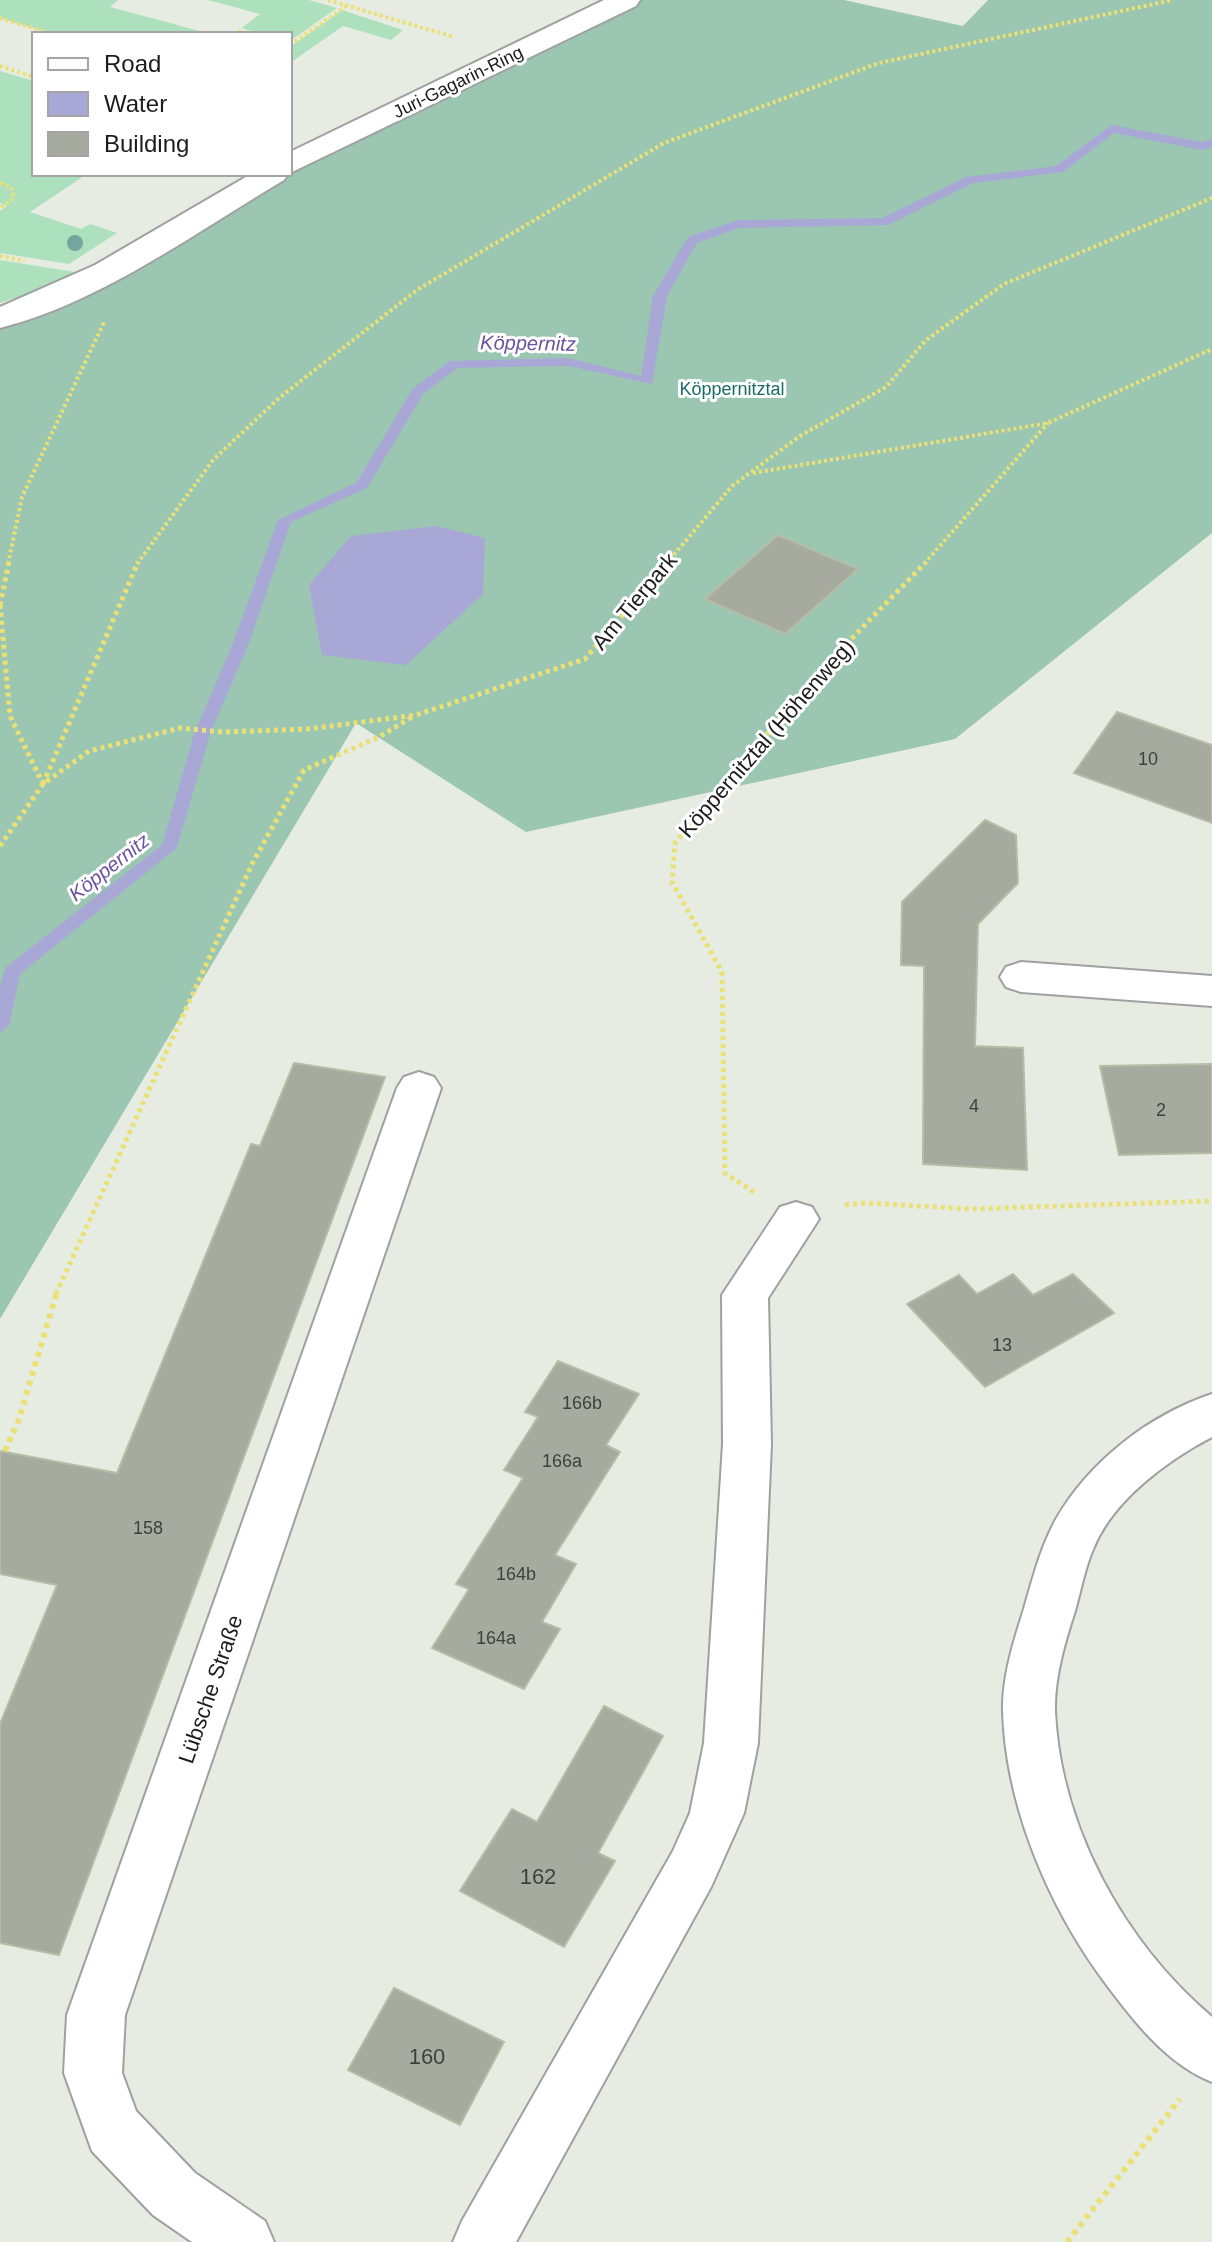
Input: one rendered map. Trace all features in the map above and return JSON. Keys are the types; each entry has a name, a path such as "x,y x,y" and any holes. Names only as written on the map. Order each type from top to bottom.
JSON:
{"street":[{"name":"Juri-Gagarin-Ring","path":"292,163 626,0"},
{"name":"Juri-Gagarin-Ring","path":"0,318 34,307 92,278 268,176"},
{"path":"1021,977 1212,991"},
{"name":"Lübsche Straße","path":"244,2242 174,2194 113,2130 93,2073 96,2015 419,1088"},
{"path":"483,2242 692,1869 717,1813 731,1743 745,1475 745,1295 796,1219"},
{"path":"1198,2074 1179,2028 1123,1961 1076,1886 1049,1825 1029,1709 1044,1623 1073,1537 1101,1495 1155,1449 1212,1414"}],"path":[{"path":"328,0 514,54"},
{"path":"43,784 138,561 213,460 279,398 417,290 664,143 750,110 879,63 1173,0"},
{"path":"292,44 347,5"},
{"path":"0,18 46,32"},
{"path":"0,66 32,76"},
{"path":"0,183 11,187 14,198 0,208"},
{"name":"Am Tierpark","path":"0,846 43,784 89,751 180,728 222,732 308,729 416,715 585,659 732,486 800,436 886,387 926,340 1004,284 1212,198"},
{"path":"43,784 10,716 0,605 22,497 106,317 107,290 92,278"},
{"name":"Köppernitztal (Höhenweg)","path":"749,473 1048,423 1212,349"},
{"name":"Köppernitztal (Höhenweg)","path":"796,1219 725,1173 722,972 672,882 675,843 822,669 931,556 1048,423"},
{"path":"5,1451 19,1419 52,1303 252,864 304,770 379,737 416,715"},
{"path":"796,1219 829,1207 866,1203 971,1209 1212,1201"},
{"path":"1067,2242 1198,2074"}],"green space":[{"path":"0,0 118,0 110,7 204,32 46,32 0,18"},
{"path":"208,0 309,0 337,8 292,40 292,32 254,32 242,28 260,14"},
{"name":"Köppernitztal","path":"640,0 844,0 963,26 988,0 1212,0 1212,533 955,739 937,743 526,832 356,723 0,1319 0,315 282,176 292,176 292,171"},
{"path":"342,10 403,30 391,40 343,26 292,62 292,46"},
{"path":"0,71 32,80 32,176 84,176 30,212 81,229 90,224 117,233 69,264 0,253 0,211 7,206 0,203"},
{"path":"0,260 81,273 0,303"}],"water":[{"path":"436,526 485,538 483,594 406,665 322,655 309,585 351,536"}],"building":[{"path":"778,535 858,569 785,634 705,599"},
{"path":"1117,712 1212,745 1212,823 1074,773"},
{"path":"985,820 1016,835 1018,883 978,924 975,1046 1023,1048 1027,1170 923,1164 924,966 901,965 902,902"},
{"path":"294,1063 385,1077 59,1955 0,1943 0,1724 57,1585 0,1574 0,1451 117,1473 251,1144 260,1146"},
{"path":"1212,1064 1212,1153 1119,1155 1100,1066"},
{"path":"1013,1274 1033,1295 1073,1274 1114,1313 985,1387 907,1304 959,1275 977,1294"},
{"path":"558,1361 639,1394 606,1445 620,1452 555,1555 576,1564 542,1622 560,1629 524,1689 432,1648 469,1589 456,1584 523,1478 504,1470 538,1417 525,1412"},
{"path":"604,1706 663,1736 598,1853 615,1861 564,1947 460,1891 512,1809 537,1822"},
{"path":"394,1988 504,2042 460,2125 348,2070"}],"waterway":[{"name":"Köppernitz","path":"0,1026 12,971 169,848 202,734 241,643 285,520 362,485 418,391 455,364 568,362 647,381 660,296 692,240 738,224 884,222 970,180 1059,169 1112,129 1201,146 1212,143"}]}
